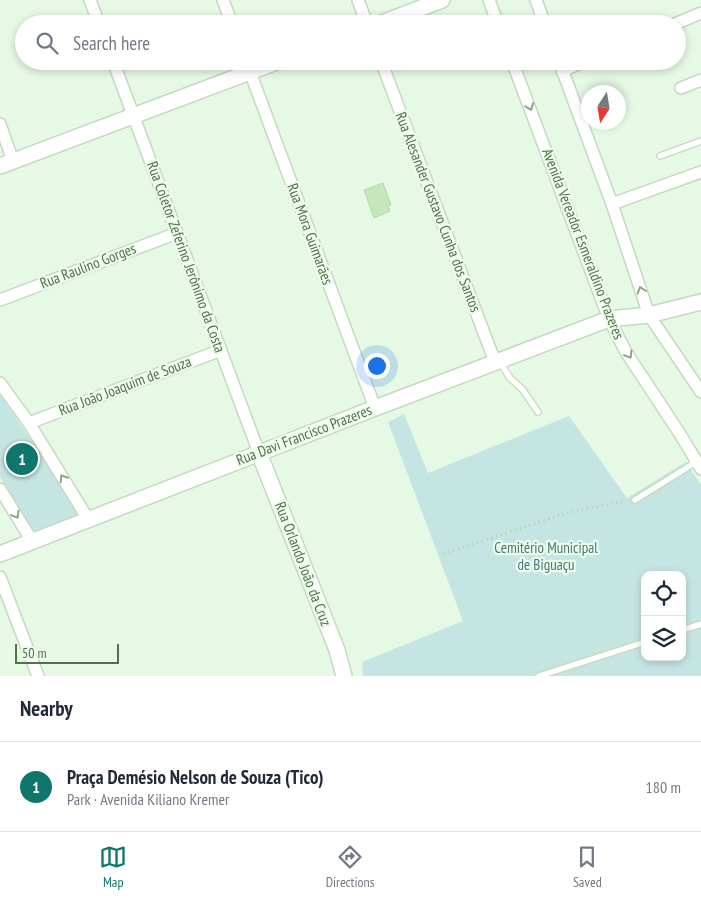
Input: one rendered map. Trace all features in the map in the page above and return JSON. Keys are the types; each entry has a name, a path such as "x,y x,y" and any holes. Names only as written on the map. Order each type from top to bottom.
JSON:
{"street":[{"path":"90,0 96,15"},
{"path":"223,0 229,15"},
{"path":"358,0 364,15"},
{"path":"403,15 442,0"},
{"path":"489,0 495,15"},
{"path":"536,0 542,15"},
{"path":"686,19 701,13"},
{"name":"Rua Coletor Zeferino Jerônimo da Costa","path":"116,70 259,453"},
{"path":"0,124 7,164 133,116 241,70"},
{"name":"Rua Mora Guimarães","path":"249,70 375,408"},
{"name":"Rua Alesander Gustavo Cunha dos Santos","path":"384,70 497,361"},
{"name":"Avenida Vereador Esmeraldino Prazeres","path":"515,70 609,319 698,466"},
{"path":"562,70 612,204 649,315 701,392"},
{"path":"681,88 701,80"},
{"path":"612,204 701,172"},
{"name":"Rua Raulino Gorges","path":"0,300 177,233"},
{"name":"Rua Davi Francisco Prazeres","path":"0,554 609,319 649,315 701,302"},
{"name":"Rua João Joaquim de Souza","path":"29,423 221,350"},
{"path":"0,383 29,423 88,519"},
{"name":"Rua Orlando João da Cruz","path":"259,453 339,655 344,676"},
{"path":"0,490 32,541"},
{"path":"0,577 38,676"}],"lane":[{"path":"660,156 701,141"},
{"path":"497,361 510,378 523,390 538,412"},
{"path":"635,500 698,466"},
{"path":"686,629 701,624"},
{"path":"539,676 641,643"}],"path":[{"path":"444,554 570,512 635,500"}],"green space":[{"path":"0,395 32,441 79,517 35,535 0,477"},
{"name":"Cemitério Municipal de Biguaçu","path":"404,414 428,473 569,416 627,498 686,462 701,485 701,676 363,676 362,662 463,621 388,422"}],"building":[{"path":"383,183 391,205 388,206 390,211 374,218 364,190"}],"place":[{"name":"Praça Demésio Nelson de Souza (Tico)","path":"22,459"}]}
